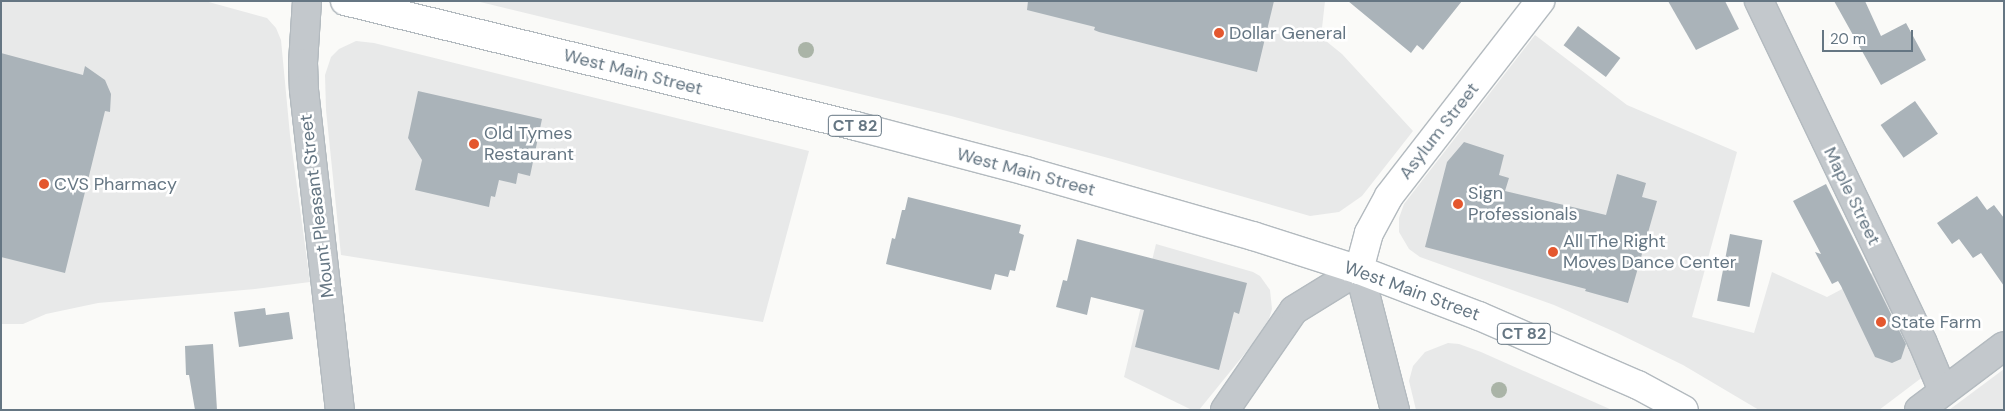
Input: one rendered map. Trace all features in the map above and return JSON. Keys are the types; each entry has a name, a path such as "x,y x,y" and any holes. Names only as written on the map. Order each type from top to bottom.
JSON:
{"main road":[{"name":"West Main Street","path":"345,1 846,124 1026,171 1254,236 1359,270 1479,316 1564,351 1638,385 1684,410"},
{"name":"Asylum Street","path":"1359,270 1369,233 1389,196 1540,1"}],"street":[{"name":"Mount Pleasant Street","path":"307,1 303,62 304,90 340,410"},
{"name":"Maple Street","path":"1759,1 1922,341 1943,391"},
{"path":"1225,410 1294,310 1359,270 1395,410"},
{"path":"1919,410 2004,346"}],"shaded area":[{"path":"1,1 205,1 267,18 276,28 281,40 290,135 310,282 255,289 98,303 46,314 23,324 1,324"},
{"path":"476,1 1325,1 1321,37 1342,54 1413,131 1362,196 1339,212 1310,216 1112,159 951,116"},
{"path":"1535,35 1627,105 1737,152 1692,317 1754,333 1772,272 1827,297 1882,268 1924,376 1879,410 1759,410 1683,365 1615,332 1554,305 1420,257 1409,249 1399,232 1399,218 1404,204"},
{"path":"356,41 374,43 809,151 763,322 341,255 326,110 325,75 331,57 339,49"},
{"path":"1156,244 1253,272 1260,276 1270,290 1272,309 1269,319 1251,346 1199,410 1192,410 1124,377"},
{"path":"1448,343 1459,344 1481,352 1612,410 1416,410 1409,381 1413,366 1425,352"},
{"path":"2004,369 2004,410 1949,410"}],"building":[{"path":"1028,1 1274,1 1257,72 1099,32 1094,30 1095,27 1027,10"},
{"path":"1348,1 1462,1 1423,50 1417,45 1411,53"},
{"path":"1668,1 1725,1 1739,29 1696,50"},
{"path":"1834,1 1865,1 1881,36 1906,23 1926,60 1881,85"},
{"path":"1578,26 1620,58 1606,77 1564,45"},
{"name":"CVS Pharmacy","path":"1,53 83,75 85,66 105,80 111,94 110,112 105,111 65,273 1,257"},
{"name":"Old Tymes Restaurant","path":"418,91 542,119 530,176 518,173 516,184 499,180 495,197 491,196 489,207 415,190 422,160 408,138"},
{"path":"1915,101 1938,134 1904,158 1881,125"},
{"path":"1464,142 1504,155 1499,175 1509,178 1505,191 1606,215 1617,174 1646,183 1642,197 1657,201 1628,303 1585,291 1586,289 1425,247 1447,162"},
{"path":"1826,184 1906,344 1901,359 1892,363 1875,357 1841,286 1838,281 1832,284 1815,252 1821,254 1793,201"},
{"path":"1977,196 1987,210 1994,205 2004,218 2004,286 1981,253 1973,258 1959,239 1952,244 1937,223"},
{"path":"908,197 1021,225 1019,233 1024,235 1015,271 1010,270 1008,277 995,274 991,290 886,264 892,238 895,239 902,210 905,210"},
{"path":"1730,234 1762,240 1749,307 1717,301"},
{"path":"1077,239 1247,283 1239,314 1234,312 1219,370 1135,347 1144,310 1091,297 1087,315 1056,307 1063,280 1067,281"},
{"path":"265,308 266,315 289,312 293,339 239,347 234,312"},
{"path":"213,344 217,410 195,410 189,375 186,375 185,346"}],"place":[{"name":"Dollar General","path":"1219,33"},
{"name":"Old Tymes Restaurant","path":"474,144"},
{"name":"CVS Pharmacy","path":"44,184"},
{"name":"Sign Professionals","path":"1458,204"},
{"name":"All The Right Moves Dance Center","path":"1553,252"},
{"name":"State Farm","path":"1881,322"}]}
